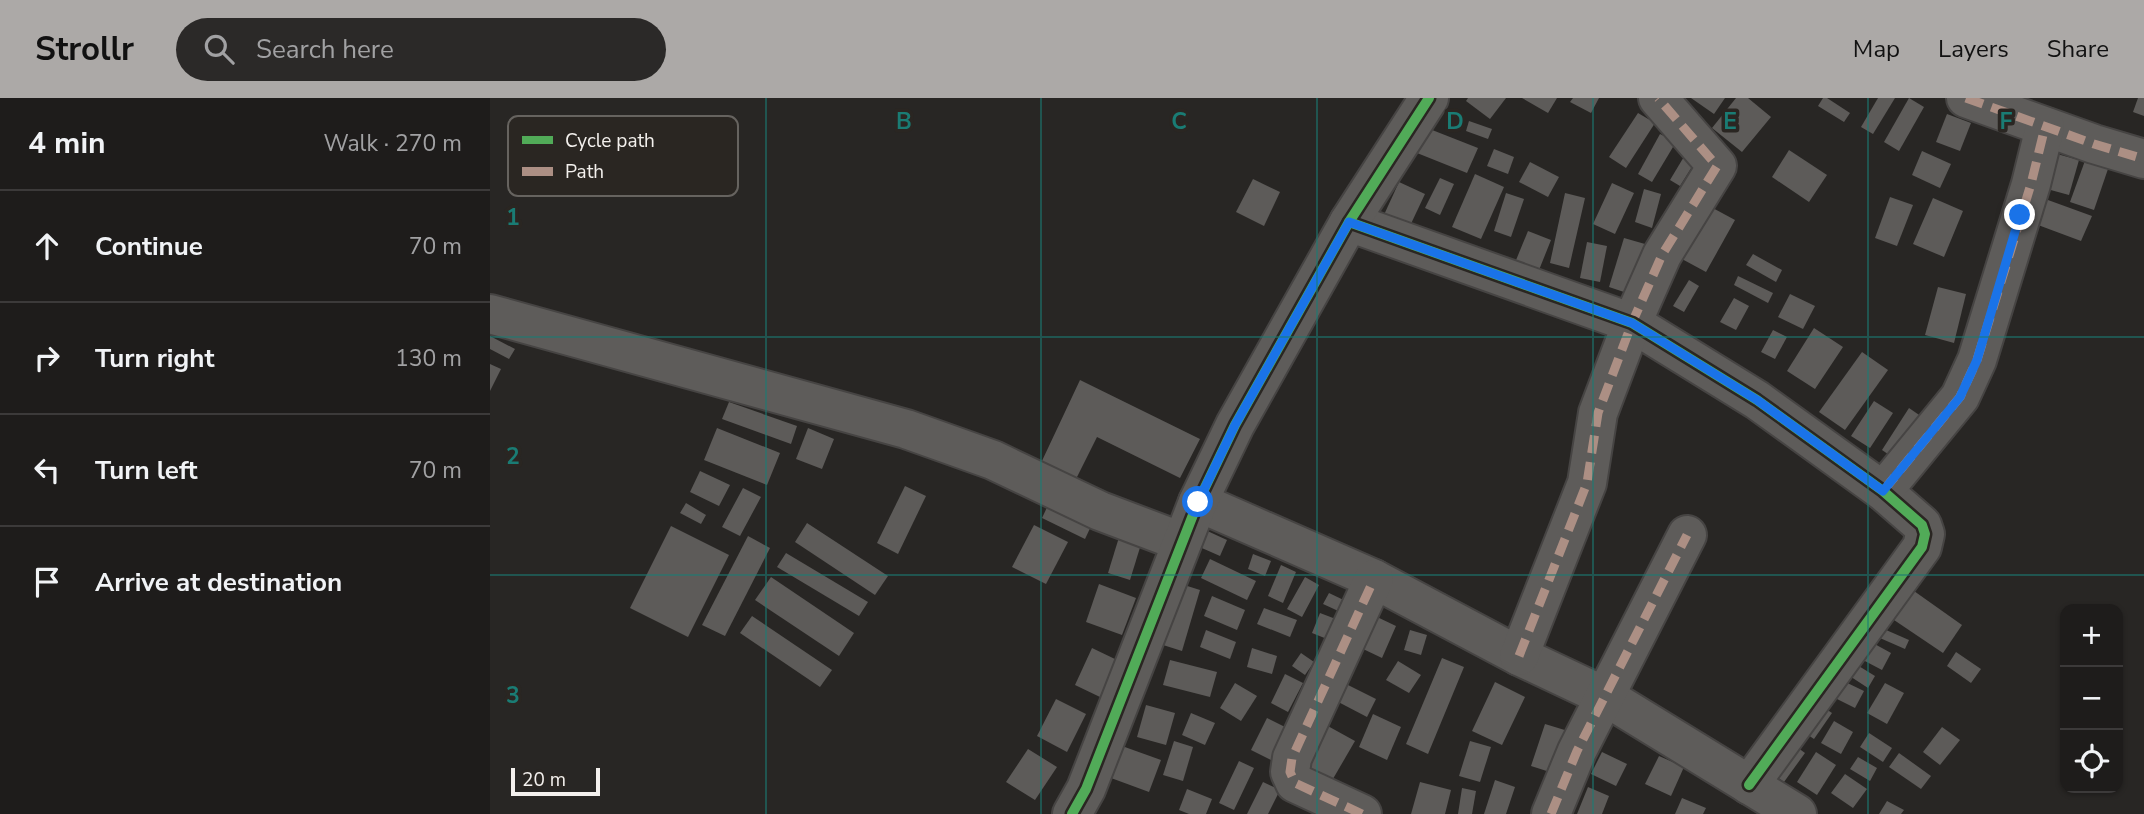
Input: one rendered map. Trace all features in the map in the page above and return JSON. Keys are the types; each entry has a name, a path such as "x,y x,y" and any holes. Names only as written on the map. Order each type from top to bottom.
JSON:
{"street":[{"path":"1072,814 1086,789 1198,502 1235,425 1349,222 1429,98"},
{"path":"1519,656 1587,483 1598,413 1632,323 1662,255 1717,166 1658,98"},
{"path":"1966,98 2144,159"},
{"path":"1883,491 1960,397 1977,360 2031,184 2045,127"},
{"path":"1349,222 1632,323 1757,400 1883,491 1922,525 1925,534 1922,547 1749,785"},
{"path":"490,314 906,429 993,460 1100,511 1182,542"},
{"path":"1198,502 1374,579 1519,656 1606,696 1797,814"},
{"path":"1551,814 1577,751 1687,535"},
{"path":"1362,814 1295,783 1290,772 1292,758 1374,579"}],"building":[{"path":"1468,98 1506,98 1490,119 1466,101"},
{"path":"1522,98 1557,98 1548,113"},
{"path":"1573,98 1599,98 1591,113 1570,102"},
{"path":"1691,98 1725,98 1714,114"},
{"path":"1736,98 1748,98 1771,117 1742,152 1712,128"},
{"path":"1823,98 1850,113 1844,122 1818,106"},
{"path":"1878,98 1895,98 1873,134 1861,127"},
{"path":"1909,98 1924,107 1899,151 1884,142"},
{"path":"2138,98 2144,98 2144,116 2133,112"},
{"path":"1638,113 1655,123 1626,168 1609,157"},
{"path":"1947,114 1971,123 1960,151 1936,142"},
{"path":"1469,121 1492,129 1488,139 1466,131"},
{"path":"1422,126 1478,148 1467,173 1412,151"},
{"path":"1660,134 1676,142 1652,182 1638,174"},
{"path":"1494,149 1514,157 1508,174 1487,166"},
{"path":"1789,150 1827,175 1809,202 1772,177"},
{"path":"1922,151 1951,164 1940,188 1912,175"},
{"path":"2046,151 2079,160 2069,195 2036,186"},
{"path":"1685,155 1695,162 1680,186 1670,180"},
{"path":"2086,158 2109,166 2094,210 2070,202"},
{"path":"1530,162 1559,177 1548,197 1519,182"},
{"path":"1475,174 1504,187 1481,239 1452,227"},
{"path":"1440,178 1454,184 1440,215 1425,208"},
{"path":"1253,179 1280,192 1264,226 1236,212"},
{"path":"1399,182 1425,194 1409,228 1383,217"},
{"path":"1612,183 1634,193 1615,234 1593,224"},
{"path":"1644,189 1661,194 1652,228 1635,222"},
{"path":"1506,193 1524,199 1511,237 1494,231"},
{"path":"1565,193 1585,198 1569,268 1550,263"},
{"path":"2037,196 2092,216 2081,241 2027,221"},
{"path":"1890,197 1913,205 1897,246 1875,238"},
{"path":"1933,198 1963,211 1944,257 1913,244"},
{"path":"1698,200 1735,220 1706,272 1669,252"},
{"path":"1528,231 1551,240 1537,275 1514,265"},
{"path":"1624,238 1645,244 1630,294 1609,287"},
{"path":"1587,242 1607,246 1600,282 1580,278"},
{"path":"1753,254 1782,270 1776,282 1746,265"},
{"path":"1738,276 1773,293 1768,303 1734,285"},
{"path":"1689,280 1699,286 1684,312 1673,306"},
{"path":"1938,287 1966,294 1954,343 1925,335"},
{"path":"1790,294 1815,306 1803,329 1778,317"},
{"path":"1734,298 1749,306 1736,330 1720,322"},
{"path":"1814,328 1843,347 1815,389 1787,371"},
{"path":"1773,330 1787,337 1775,359 1761,352"},
{"path":"490,336 515,349 509,359 490,349"},
{"path":"1862,352 1888,370 1845,430 1819,412"},
{"path":"490,364 501,369 490,391"},
{"path":"1080,380 1200,439 1180,478 1097,437 1076,479 1041,463"},
{"path":"1874,401 1893,413 1870,448 1851,436"},
{"path":"729,402 797,426 791,444 722,419"},
{"path":"1909,408 1925,419 1898,461 1882,450"},
{"path":"717,428 780,453 767,485 704,460"},
{"path":"808,428 834,439 822,469 796,459"},
{"path":"700,471 730,485 719,506 690,492"},
{"path":"905,486 926,496 898,554 877,543"},
{"path":"743,488 761,497 740,536 722,527"},
{"path":"1050,501 1093,522 1085,539 1042,518"},
{"path":"686,503 706,515 701,524 680,513"},
{"path":"807,523 888,576 875,595 795,542"},
{"path":"1034,525 1068,542 1046,584 1012,567"},
{"path":"671,526 729,555 688,637 630,608"},
{"path":"1203,529 1227,540 1220,556 1195,545"},
{"path":"1120,534 1142,541 1130,580 1108,573"},
{"path":"748,536 770,548 725,636 702,625"},
{"path":"786,553 868,602 859,616 777,567"},
{"path":"1253,554 1271,561 1265,576 1248,569"},
{"path":"1210,559 1256,581 1247,600 1201,578"},
{"path":"1281,565 1296,572 1283,603 1268,596"},
{"path":"771,577 854,633 839,656 755,600"},
{"path":"1305,577 1319,585 1302,617 1287,609"},
{"path":"1099,584 1136,598 1122,635 1086,622"},
{"path":"1181,584 1200,590 1182,651 1163,645"},
{"path":"1914,591 1962,625 1943,653 1894,620"},
{"path":"1329,593 1352,604 1347,615 1323,604"},
{"path":"1212,596 1245,610 1237,630 1204,616"},
{"path":"1264,608 1297,620 1290,637 1257,624"},
{"path":"1320,613 1341,621 1332,641 1312,633"},
{"path":"752,616 832,670 820,687 740,633"},
{"path":"1375,616 1396,626 1382,658 1361,648"},
{"path":"1877,626 1909,640 1905,649 1873,635"},
{"path":"1206,630 1236,642 1230,659 1200,647"},
{"path":"1410,630 1427,635 1421,655 1404,650"},
{"path":"1871,642 1891,653 1882,670 1861,659"},
{"path":"1092,648 1117,660 1100,697 1075,685"},
{"path":"1252,648 1277,656 1272,674 1247,667"},
{"path":"1956,652 1981,669 1971,683 1947,666"},
{"path":"1301,653 1314,662 1305,675 1292,666"},
{"path":"1442,658 1464,667 1428,754 1406,744"},
{"path":"1170,660 1217,672 1210,697 1163,685"},
{"path":"1849,660 1875,676 1868,688 1842,671"},
{"path":"1398,661 1421,675 1409,693 1386,680"},
{"path":"1285,674 1303,683 1288,712 1271,703"},
{"path":"1332,677 1376,699 1367,717 1323,694"},
{"path":"1839,679 1864,691 1855,708 1831,696"},
{"path":"1495,682 1525,697 1502,745 1472,731"},
{"path":"1235,683 1257,696 1241,721 1220,708"},
{"path":"1885,683 1904,693 1887,724 1867,713"},
{"path":"1056,699 1086,714 1067,752 1037,736"},
{"path":"1814,701 1832,713 1814,739 1796,727"},
{"path":"1146,705 1175,713 1166,745 1137,737"},
{"path":"1191,713 1215,723 1205,745 1182,735"},
{"path":"1373,714 1401,727 1387,760 1359,747"},
{"path":"1267,718 1287,728 1271,760 1251,750"},
{"path":"1834,721 1853,732 1841,754 1821,743"},
{"path":"1545,724 1568,731 1553,773 1531,766"},
{"path":"1326,725 1355,741 1330,784 1302,768"},
{"path":"1942,727 1960,740 1940,765 1923,752"},
{"path":"1869,733 1892,748 1883,762 1860,747"},
{"path":"1787,740 1805,753 1784,782 1766,769"},
{"path":"1174,741 1193,747 1183,781 1163,775"},
{"path":"1470,741 1491,747 1480,782 1459,776"},
{"path":"1122,746 1161,760 1149,792 1111,778"},
{"path":"1028,749 1057,767 1035,800 1006,782"},
{"path":"1602,752 1627,764 1616,786 1591,774"},
{"path":"1816,752 1836,765 1817,795 1797,782"},
{"path":"1899,753 1931,776 1921,789 1889,767"},
{"path":"1659,756 1684,767 1671,796 1645,784"},
{"path":"1858,757 1877,768 1870,781 1850,769"},
{"path":"1239,761 1254,768 1234,810 1219,803"},
{"path":"1845,774 1867,789 1853,808 1831,793"},
{"path":"1495,780 1515,787 1506,814 1484,814"},
{"path":"1263,782 1280,790 1268,814 1247,814"},
{"path":"1420,782 1451,790 1445,814 1411,814"},
{"path":"1588,787 1609,796 1602,814 1577,814"},
{"path":"1462,788 1476,791 1472,814 1458,814"},
{"path":"1187,789 1212,799 1206,814 1189,814 1179,810"},
{"path":"1682,798 1706,808 1703,814 1675,814"},
{"path":"1887,801 1904,810 1901,814 1879,814"}],"marked path":[{"path":"1519,656 1587,483 1598,413 1632,323 1662,255 1717,166 1658,98"},
{"path":"1966,98 2144,159"},
{"path":"1883,491 1960,397 1977,360 2031,184 2045,127"},
{"path":"1551,814 1577,751 1687,535"},
{"path":"1362,814 1295,783 1290,772 1292,758 1374,579"}],"cycle path":[{"path":"1072,814 1086,789 1198,502 1235,425 1349,222 1429,98"},
{"path":"1349,222 1632,323 1757,400 1883,491 1922,525 1925,534 1922,547 1749,785"}],"route":[{"path":"1198,502 1235,425 1349,222 1632,323 1757,400 1883,491 1960,397 1977,360 2020,215"}]}
